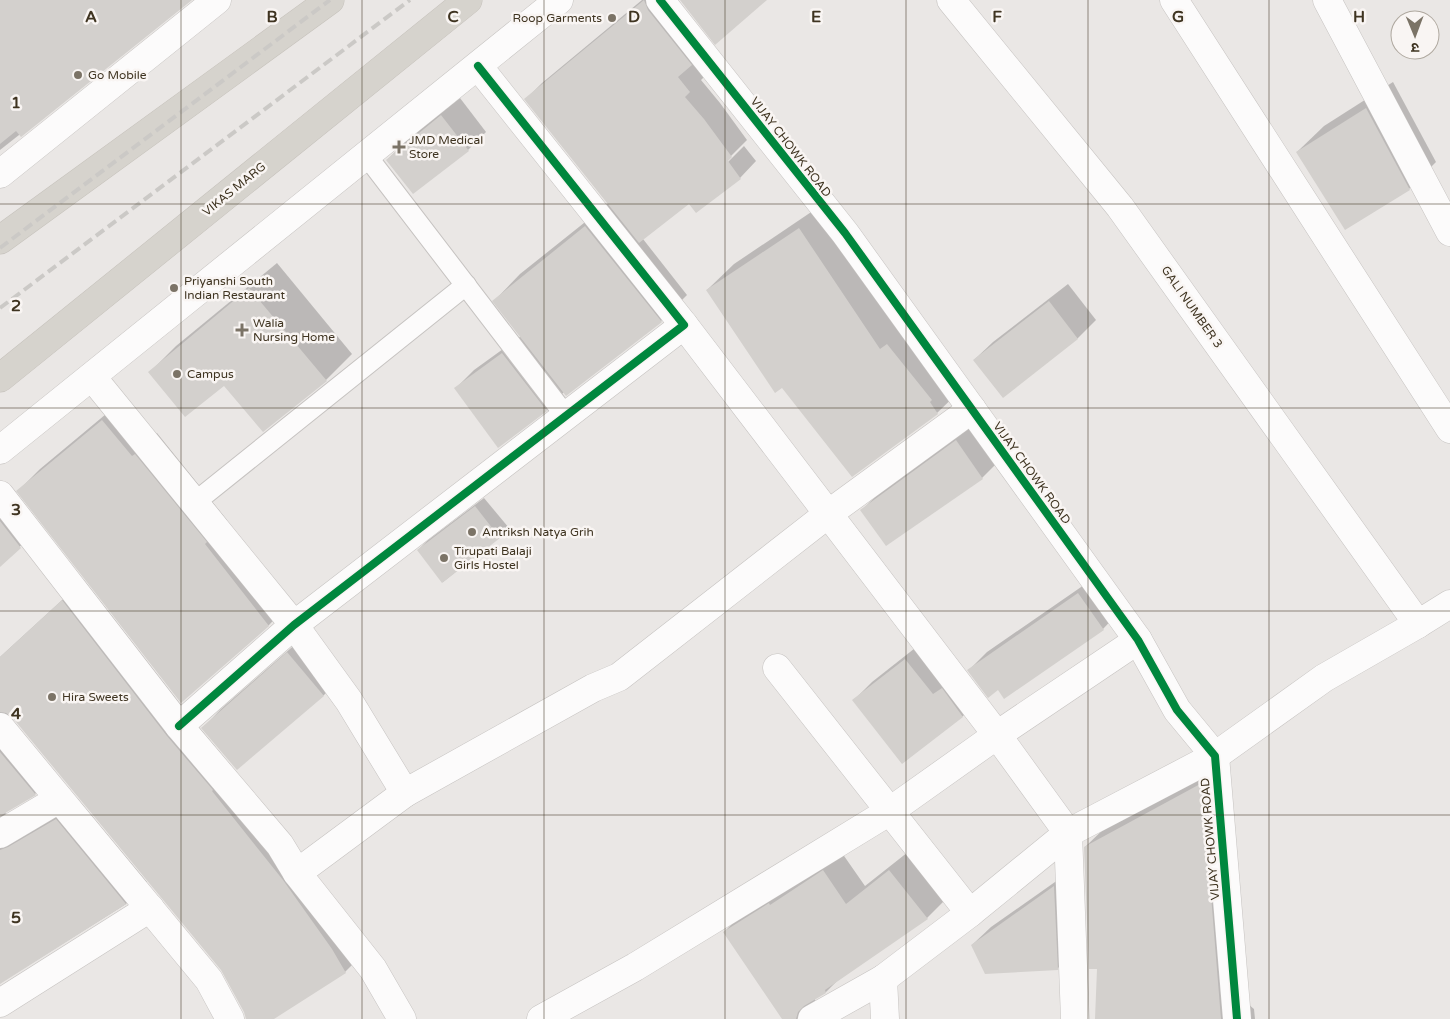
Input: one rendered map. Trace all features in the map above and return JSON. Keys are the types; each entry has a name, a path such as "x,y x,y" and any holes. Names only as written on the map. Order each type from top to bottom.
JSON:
{"main road":[{"path":"0,240 330,0"},
{"name":"VIKAS MARG","path":"0,378 468,0"}],"street":[{"path":"0,174 217,0"},
{"path":"0,450 559,0"},
{"name":"VIJAY CHOWK ROAD","path":"660,0 844,233 1138,640 1177,710 1215,756 1237,1019"},
{"name":"GALI NUMBER 3","path":"951,0 1120,207 1418,624"},
{"path":"1174,0 1450,429"},
{"path":"1327,0 1450,232"},
{"path":"478,66 684,325 997,735 1068,834 1075,1019"},
{"path":"179,726 294,625 684,325"},
{"path":"92,377 294,625 349,700 405,793"},
{"path":"298,873 405,793 593,688 619,678 828,514 972,409"},
{"path":"0,496 179,726 280,845 298,873 373,969 402,1019"},
{"path":"812,1019 883,979 970,913 1068,834 1215,756 1324,678 1450,604"},
{"path":"541,1019 636,967 890,811 997,735 1138,640"},
{"path":"777,668 970,913"},
{"path":"0,727 209,980 230,1019"},
{"path":"0,834 59,799"},
{"path":"0,1003 150,908"},
{"path":"883,979 885,1019"}],"lane":[{"path":"366,155 565,415"},
{"path":"194,504 466,285"}],"building":[{"path":"0,0 192,0 21,137 16,131 0,144"},
{"path":"644,0 648,10 692,65 678,77 690,92 685,97 732,157 728,161 741,179 696,213 689,204 639,243 524,99"},
{"path":"680,0 767,0 715,45"},
{"path":"1366,108 1410,190 1345,230 1296,152"},
{"path":"441,115 469,151 413,194 386,160"},
{"path":"585,226 662,322 566,396 492,301"},
{"path":"799,228 880,349 887,344 932,400 930,402 938,414 852,477 782,388 775,393 706,290"},
{"name":"Walia Nursing Home","path":"249,288 327,381 263,432 224,386 185,417 148,372"},
{"path":"1049,301 1078,339 1003,398 973,360"},
{"path":"502,353 547,411 498,448 454,388"},
{"path":"102,420 132,456 135,454 207,542 205,544 269,626 181,703 16,491"},
{"path":"956,440 983,479 886,546 860,510"},
{"path":"475,506 500,538 442,583 417,550"},
{"path":"0,521 21,548 0,567"},
{"path":"1078,593 1104,630 1004,699 998,690 988,698 967,670"},
{"path":"62,600 167,736 213,790 283,880 332,949 346,973 274,1019 246,1019 221,970 12,717 0,712 0,657"},
{"path":"287,652 324,696 237,770 201,728"},
{"path":"905,659 933,694 942,688 963,717 902,764 852,700"},
{"path":"0,752 36,795 0,816"},
{"path":"1202,783 1221,1019 1095,1019 1097,969 1089,969 1084,847"},
{"path":"56,819 126,904 0,984 0,850"},
{"path":"823,870 846,904 889,870 928,919 825,990 826,993 804,1006 798,1012 796,1019 782,1019 723,932 769,903 770,905"},
{"path":"1054,886 1058,970 985,974 971,945"}],"railway":[{"path":"0,248 330,0"},
{"path":"0,308 410,0"}],"cycle path":[{"path":"660,0 845,233 1138,640 1177,710 1215,756 1237,1019"},
{"path":"179,726 294,625 684,325 478,66"}],"place":[{"name":"Roop Garments","path":"612,18"},
{"name":"Go Mobile","path":"78,75"},
{"name":"JMD Medical Store","path":"399,147"},
{"name":"Priyanshi South Indian Restaurant","path":"174,288"},
{"name":"Walia Nursing Home","path":"242,330"},
{"name":"Campus","path":"177,374"},
{"name":"Antriksh Natya Grih","path":"472,532"},
{"name":"Tirupati Balaji Girls Hostel","path":"444,558"},
{"name":"Hira Sweets","path":"52,697"}]}
